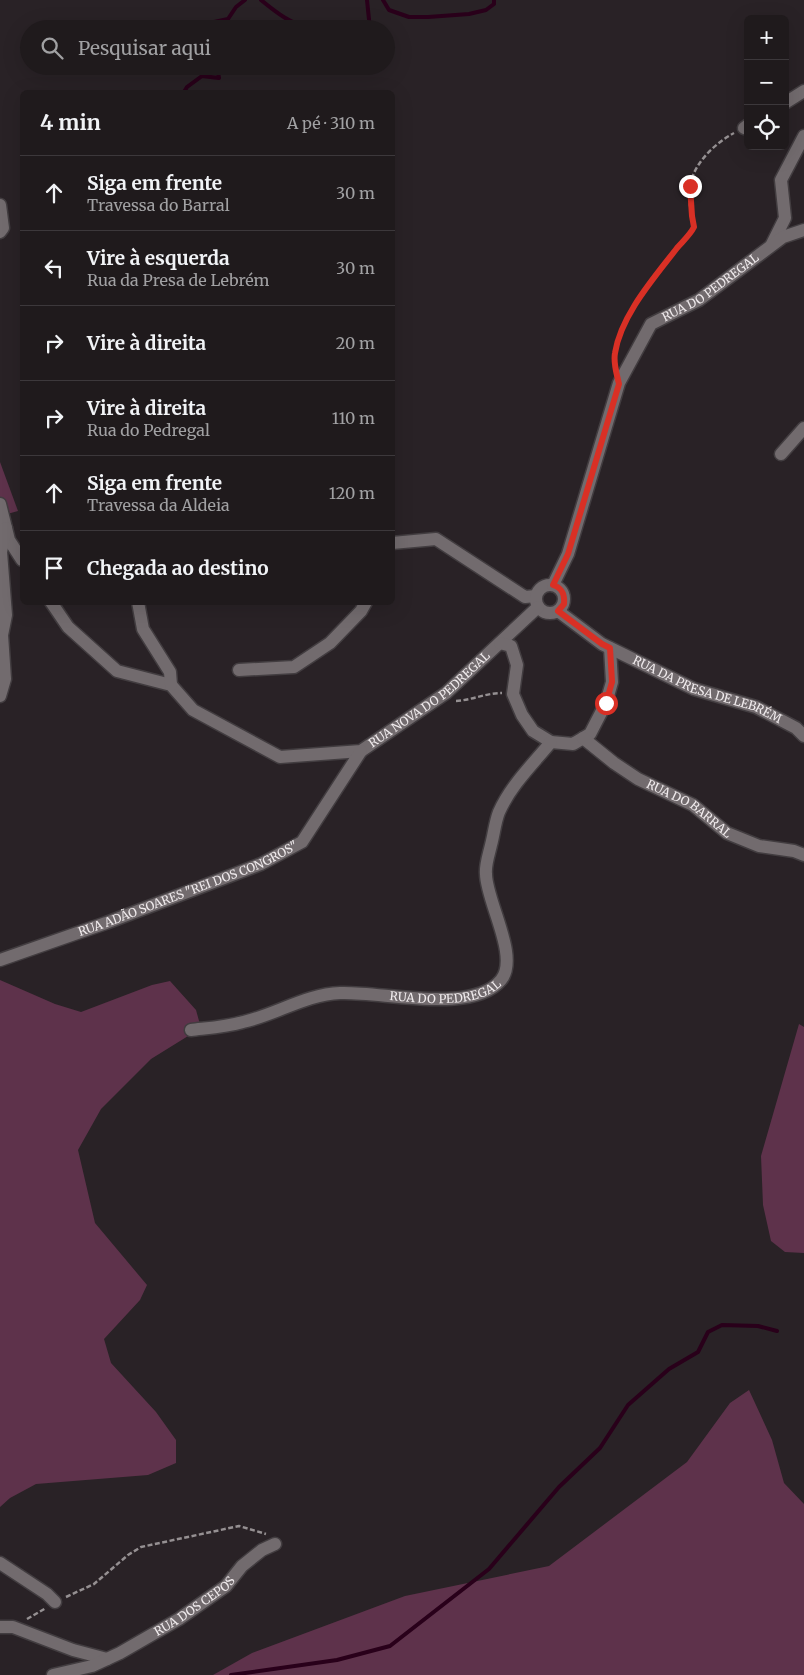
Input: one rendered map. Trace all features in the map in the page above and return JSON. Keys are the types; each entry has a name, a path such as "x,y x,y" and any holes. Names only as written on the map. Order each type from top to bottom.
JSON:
{"street":[{"path":"789,100 804,91"},
{"path":"770,246 785,218 781,180 804,136"},
{"path":"0,205 3,228 0,232"},
{"name":"RUA DO PEDREGAL","path":"553,585 568,554 619,384 650,324 699,300 783,236 804,230"},
{"path":"781,454 804,428"},
{"path":"0,504 9,540 20,557"},
{"path":"0,696 5,679 2,635 6,615 1,552 6,528"},
{"path":"395,543 436,539 526,597 537,602 545,612 554,613 564,604 564,594 561,590 553,585 544,586 538,592 537,602 500,643 511,646 517,665 513,694 522,715 534,731 551,742 573,744 590,734 606,703 612,682 610,648"},
{"path":"53,605 68,627 116,671 171,685 170,672 143,629 139,605"},
{"path":"239,670 294,667 330,643 364,605"},
{"name":"RUA DA PRESA DE LEBRÉM","path":"558,611 602,644 694,688 756,707 796,728 804,736"},
{"name":"RUA NOVA DO PEDREGAL","path":"171,685 193,710 280,757 361,751 446,693 500,643"},
{"name":"RUA DO BARRAL","path":"583,738 614,763 638,779 693,804 727,833 759,846 794,851 804,855"},
{"name":"RUA DO PEDREGAL","path":"191,1030 243,1022 324,995 341,993 420,998 460,998 479,995 492,989 503,978 507,966 506,951 497,914 488,890 485,873 498,814 505,799 551,742"},
{"name":"RUA ADÃO SOARES \"REI DOS CONGROS\"","path":"0,960 106,923 261,864 302,842 361,751"},
{"name":"RUA DOS CEPOS","path":"53,1675 92,1666 179,1619 226,1586 242,1566 262,1550 275,1544"},
{"path":"0,1563 56,1602"},
{"path":"0,1627 13,1627 73,1650 107,1659"}],"path":[{"path":"619,384 615,368 615,354 620,335 632,310 649,283 694,227 691,180 700,163 712,148 744,127"},
{"path":"446,693 454,701 470,700 490,693 513,694"},
{"path":"13,1627 56,1602 94,1584 128,1555 141,1547 239,1526 273,1536 276,1540 275,1544"}],"shaded area":[{"path":"0,462 18,511 0,516"},
{"path":"0,980 55,1004 81,1012 152,985 170,981 196,1010 201,1028 151,1059 101,1109 78,1150 95,1223 147,1285 140,1300 104,1339 111,1363 156,1412 176,1440 176,1463 148,1475 36,1484 10,1498 0,1507"},
{"path":"799,1024 804,1027 804,1253 785,1252 771,1241 763,1205 761,1156"},
{"path":"749,1390 772,1440 784,1483 804,1504 804,1675 213,1675 252,1653 405,1596 549,1566 687,1462 730,1403"}],"waterway":[{"path":"223,20 228,19 236,7 245,0"},
{"path":"261,0 290,20"},
{"path":"367,0 369,20"},
{"path":"383,0 389,10 409,17 469,14 486,10 494,4 494,0"},
{"path":"185,90 202,76 219,78 218,75"},
{"path":"231,1675 337,1660 390,1646 489,1569 559,1487 600,1448 628,1405 669,1369 698,1352 708,1332 722,1325 758,1326 777,1331"}],"route":[{"path":"606,703 612,682 610,648 558,611 562,608 565,599 561,590 553,585 568,554 619,384 615,368 615,354 620,335 632,310 649,283 694,227 690,186"}]}
